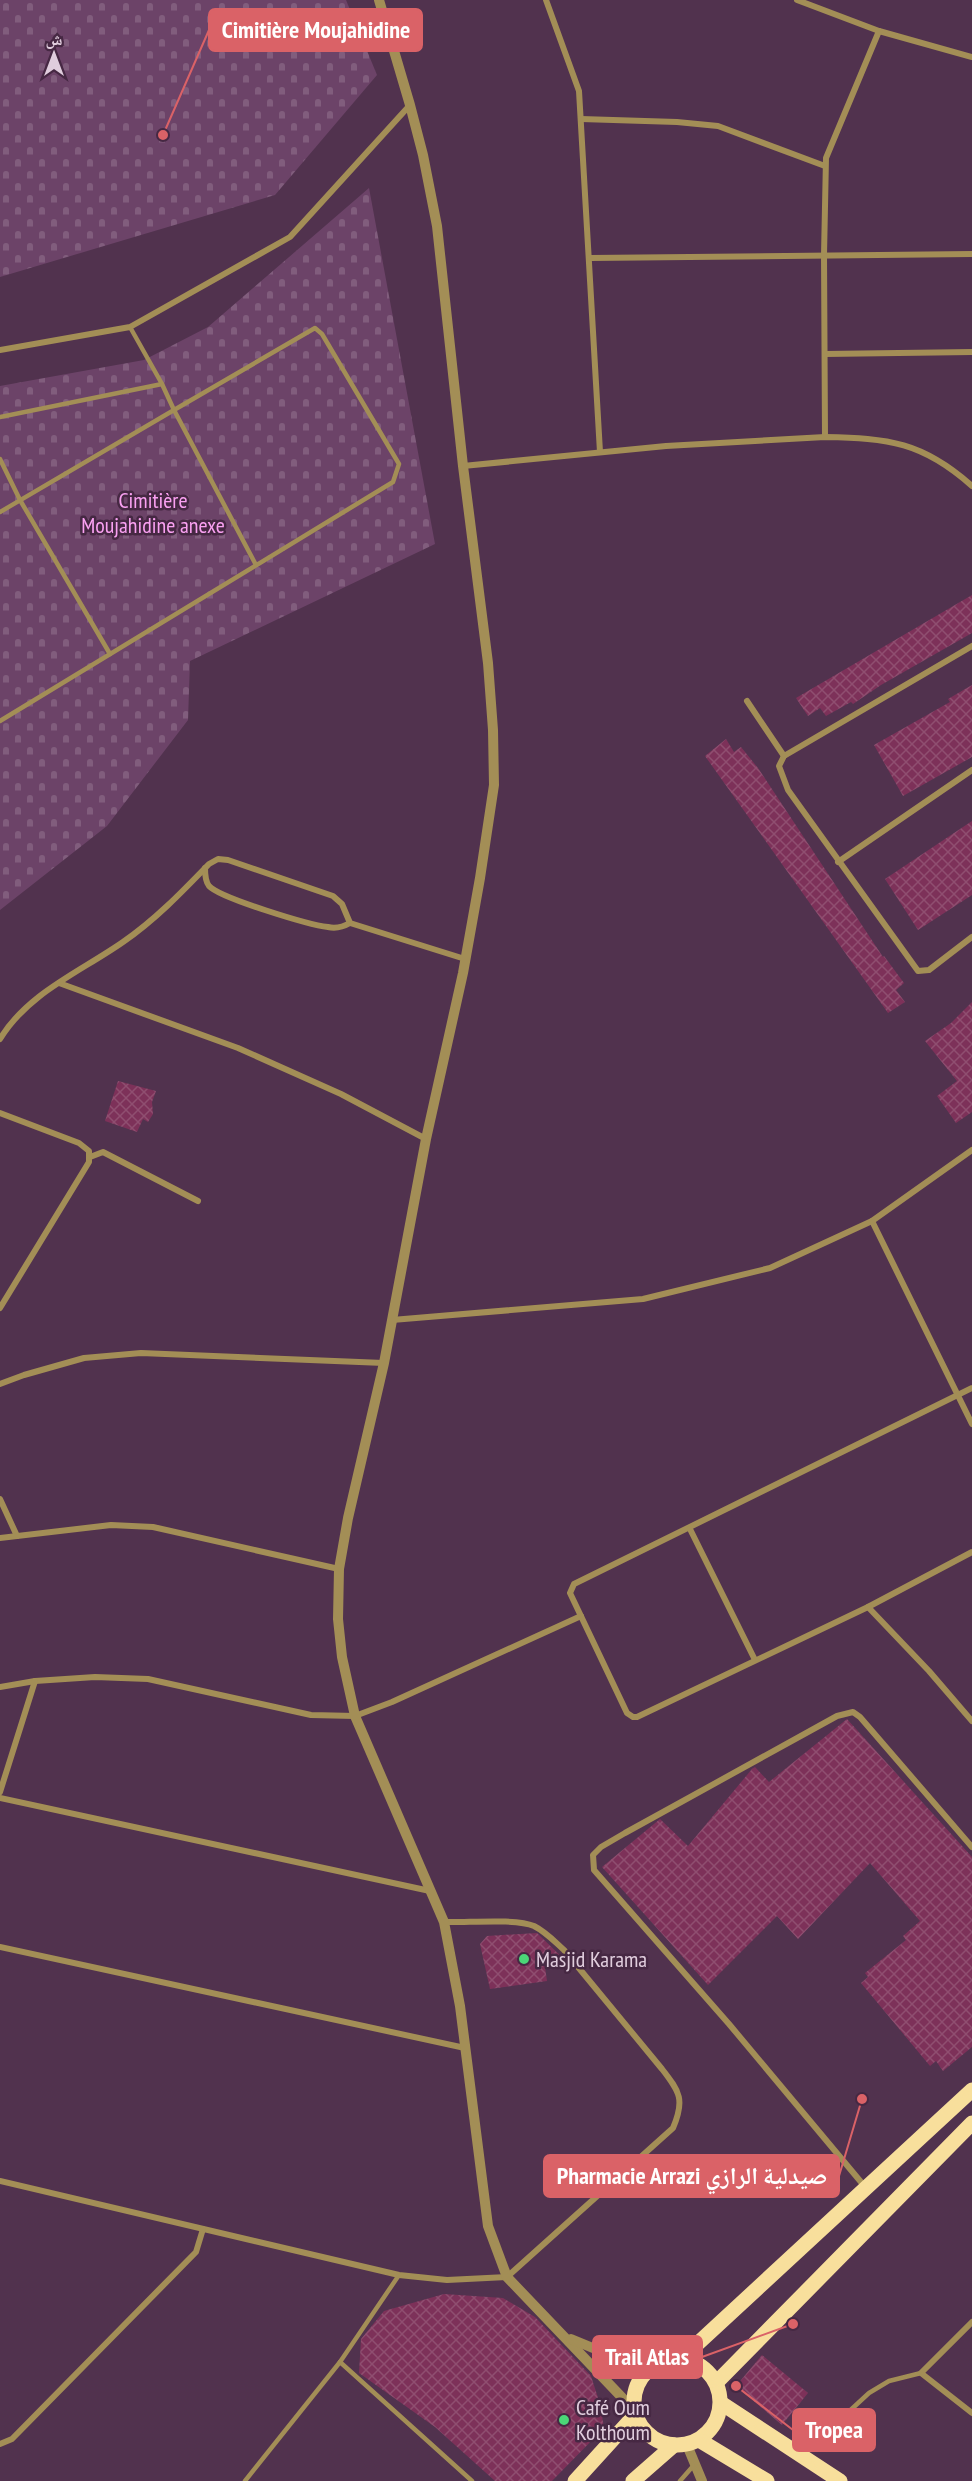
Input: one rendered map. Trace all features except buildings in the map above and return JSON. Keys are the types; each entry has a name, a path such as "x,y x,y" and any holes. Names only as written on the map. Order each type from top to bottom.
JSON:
{"main road":[{"path":"682,2358 972,2090"},
{"path":"717,2382 972,2123"},
{"path":"633,2481 686,2443 715,2424 721,2403 717,2382 702,2366 682,2358 661,2361 646,2371 636,2386 634,2412 644,2431 657,2441 686,2443 767,2481"},
{"path":"721,2403 840,2481"},
{"path":"575,2481 634,2412"}],"street":[{"path":"379,0 410,105 430,189 440,248 463,466 488,663 494,785 465,960 426,1139 384,1364 358,1470 339,1569 338,1619 342,1657 355,1716 444,1922 465,2048 488,2226 507,2277 565,2336 634,2412"},
{"path":"546,0 577,82 590,258 600,452"},
{"path":"797,0 879,31 972,57"},
{"path":"825,437 825,166 830,144 879,31"},
{"path":"0,350 130,327 290,237 410,105"},
{"path":"581,119 677,122 718,126 825,166"},
{"path":"590,258 972,254"},
{"path":"825,354 972,352"},
{"path":"463,466 600,452 825,437 870,439 914,448 952,468 972,486"},
{"path":"972,646 784,756 779,766 788,790 918,971 929,970 972,936"},
{"path":"747,701 784,756"},
{"path":"838,862 972,770"},
{"path":"0,1039 27,1005 153,920 213,861 228,860 333,896 342,904 350,923"},
{"path":"204,868 210,887 243,902 326,927 342,927 350,923 465,960"},
{"path":"59,983 238,1048 341,1094 426,1139"},
{"path":"0,1113 79,1143 86,1147 90,1156 89,1162 0,1308"},
{"path":"392,1320 643,1299 770,1268 872,1221 972,1150"},
{"path":"90,1156 102,1152 198,1201"},
{"path":"872,1221 972,1424"},
{"path":"0,1384 84,1358 141,1353 384,1364"},
{"path":"972,1388 690,1529 574,1584 570,1593 627,1713 633,1717 868,1606 972,1552"},
{"path":"0,1499 17,1536"},
{"path":"0,1538 111,1525 153,1527 339,1569"},
{"path":"690,1529 755,1660"},
{"path":"868,1606 972,1721"},
{"path":"0,1687 34,1681 95,1677 148,1679 311,1715 355,1716 392,1702 581,1616"},
{"path":"0,1792 34,1681"},
{"path":"866,2188 729,2024 594,1870 593,1856 609,1842 837,1716 853,1712 860,1717 972,1847"},
{"path":"0,1798 430,1891"},
{"path":"0,2181 399,2275 447,2280 507,2277 673,2128 680,2111 681,2100 673,2083 662,2069 564,1950 546,1933 532,1925 517,1923 444,1922"},
{"path":"0,1947 465,2048"},
{"path":"0,2444 12,2439 196,2252 203,2229"},
{"path":"972,2322 921,2373 972,2413"},
{"path":"565,2336 605,2353 661,2361"},
{"path":"686,2443 702,2481"}],"lane":[{"path":"130,327 256,565"},
{"path":"0,512 315,328 322,334 399,464 393,482 0,721"},
{"path":"0,417 162,384"},
{"path":"0,459 20,500 110,654"},
{"path":"245,2481 340,2362 399,2275"},
{"path":"340,2362 472,2481"},
{"path":"802,2455 869,2393 889,2381 921,2373"},
{"path":"680,2481 696,2464"}],"green space":[{"path":"0,0 346,0 377,75 275,195 0,277"},
{"name":"Cimitière Moujahidine anexe","path":"369,188 435,544 190,661 188,720 107,826 0,910 0,386 144,360 208,327"}],"place":[{"name":"Cimitière Moujahidine","path":"163,135"},
{"name":"Masjid Karama","path":"524,1959"},
{"name":"Pharmacie Arrazi صيدلية الرازي","path":"862,2099"},
{"name":"Trail Atlas","path":"793,2324"},
{"name":"Tropea","path":"736,2386"},
{"name":"Café Oum Kolthoum","path":"564,2420"}]}
